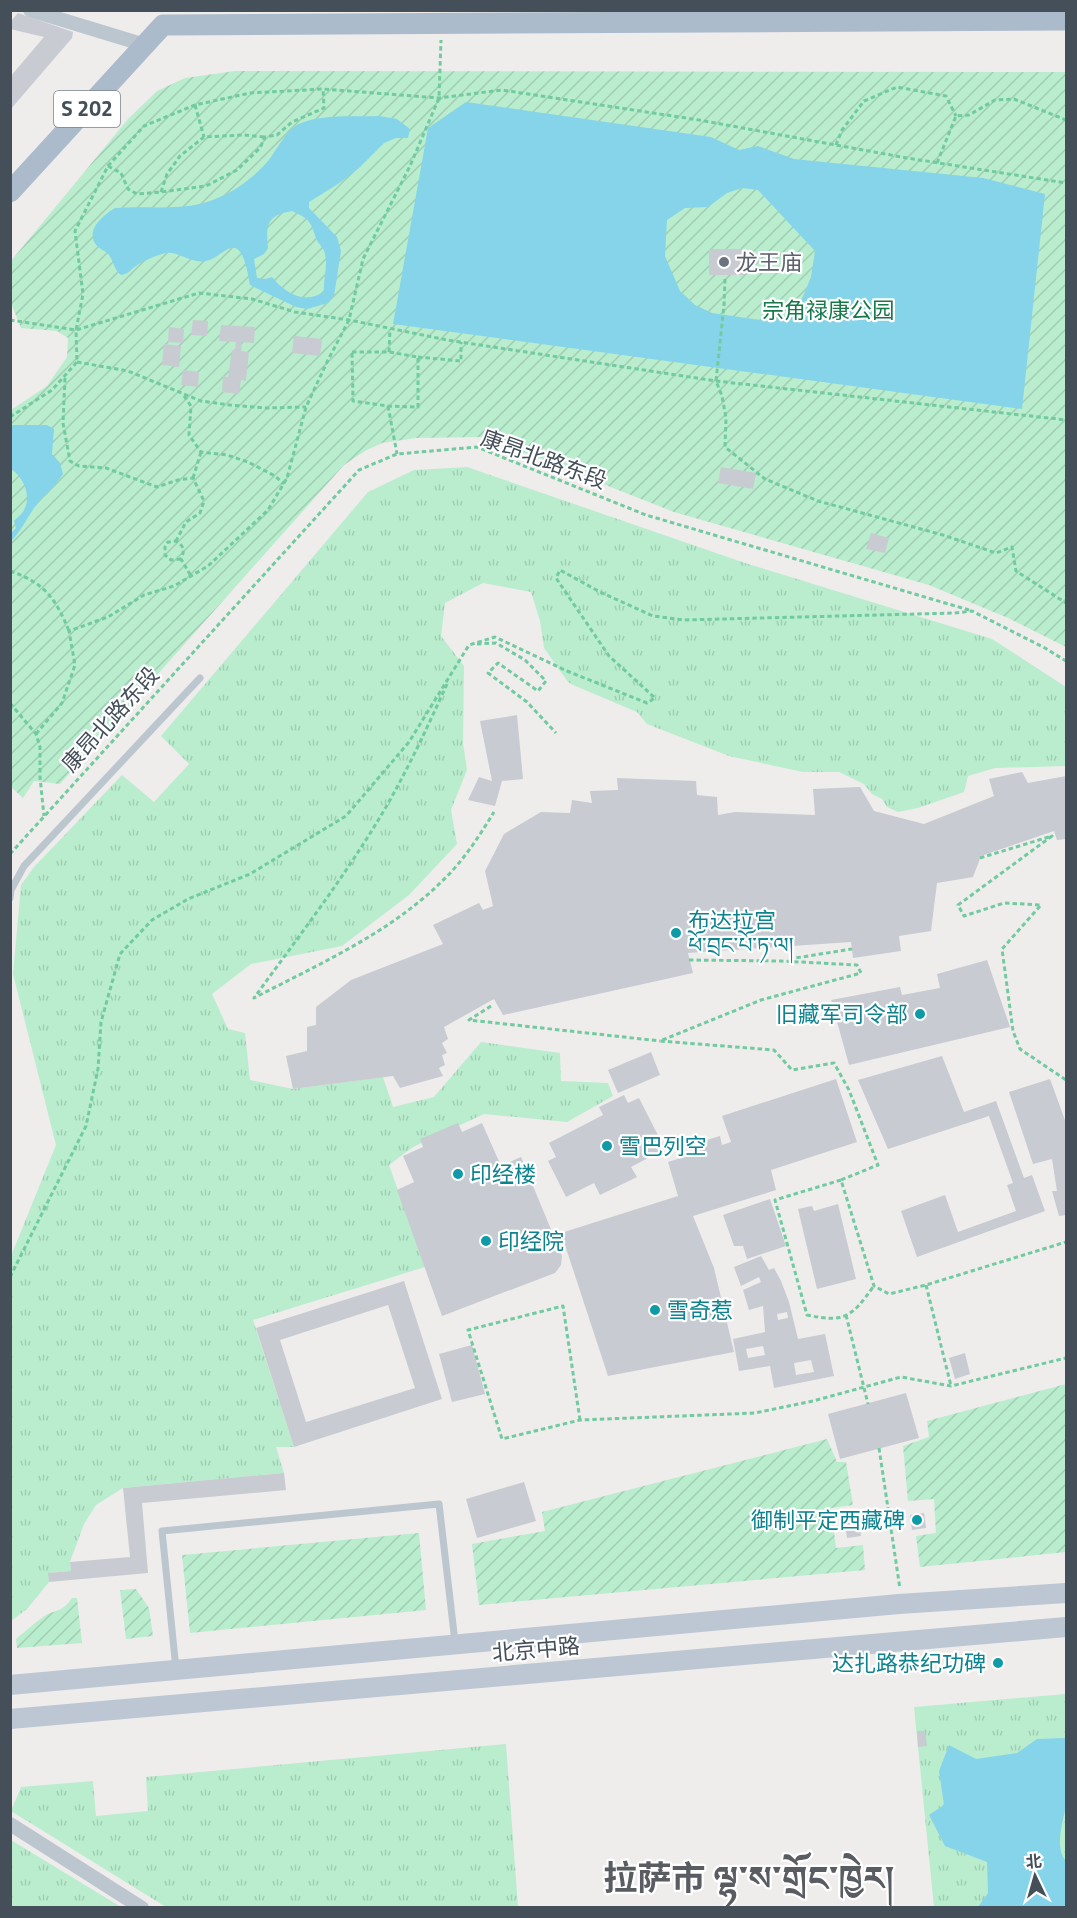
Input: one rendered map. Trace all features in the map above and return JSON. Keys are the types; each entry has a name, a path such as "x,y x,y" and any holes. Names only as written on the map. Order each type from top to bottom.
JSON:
{"main road":[{"name":"S 202","path":"10,192 145,45 162,18 442,22 1024,16 1066,20"},
{"name":"北京中路","path":"10,1685 899,1604 1066,1593"},
{"name":"北京中路","path":"10,1719 1066,1626"}],"street":[{"path":"30,10 145,45"},
{"path":"10,1824 142,1908"}],"lane":[{"path":"10,898 11,890 24,866 200,678"},
{"path":"177,1670 162,1531 439,1504 456,1644"}],"path":[{"path":"69,631 108,617 144,595 174,586 208,566 268,510 288,478 306,407 349,320 363,259 410,166 439,98 442,22"},
{"path":"836,145 842,130 864,101 897,87 946,96 956,116 937,163"},
{"path":"161,192 167,174 180,156 204,137 277,135 292,122 324,108 323,89"},
{"path":"10,417 52,390 77,362 76,330 83,294 75,231 108,166 144,126 195,105 250,93 323,89 439,98 502,90 699,120 937,163 1066,183"},
{"path":"956,116 969,115 995,100 1014,99 1066,120"},
{"path":"195,105 204,137"},
{"path":"108,166 121,173 128,189 137,194 206,186 237,170 260,148 265,137"},
{"path":"725,279 716,381 722,396 726,418 725,447 765,479 818,501 943,535 996,553 1011,547 1016,571 1066,603"},
{"path":"10,320 76,330 200,293 252,299 295,312 390,329 716,381 1066,420"},
{"path":"389,352 390,329"},
{"path":"418,357 418,407 388,406 354,401 352,352 389,352 461,361 462,341"},
{"path":"77,362 128,371 201,401 230,405 306,407"},
{"path":"65,376 63,423 70,461 79,466 106,468 157,487 193,478"},
{"path":"182,394 191,406 189,435 201,452 227,455 248,462 275,476 284,484"},
{"path":"388,406 397,454"},
{"name":"康昂北路东段","path":"10,854 359,470 397,454 477,447 646,515 972,611 1045,648 1066,662"},
{"path":"176,541 186,522 200,513 204,501 193,478 201,452"},
{"path":"176,541 182,545 184,552 181,559 171,560 165,555 168,542 176,541"},
{"path":"181,559 191,576"},
{"path":"10,1277 86,1126 98,1069 101,1022 120,954 152,920 188,899 250,874 346,816 409,742 469,645 495,637 567,671 647,703 655,698 609,656 556,578 560,570 600,592 653,616 684,620 972,611"},
{"path":"10,571 40,585 58,605 69,631 75,665 62,703 36,734"},
{"path":"469,645 496,643 525,660 546,681 538,691 498,663 488,673 527,702 556,733"},
{"path":"453,672 385,808 357,852 254,998 393,922 451,872 474,844 494,812"},
{"path":"10,703 36,734 40,747 44,816"},
{"path":"980,858 1052,836 958,905 964,916 1004,903 1041,905 1002,949 1013,1031 1020,1049 1066,1080"},
{"path":"781,961 852,950"},
{"path":"660,1041 761,1000 861,973 857,965 689,960"},
{"path":"492,1006 469,1020 660,1041 774,1050 792,1070 834,1063 849,1090 878,1165 841,1180 776,1200 807,1315 830,1320 846,1315 858,1309 874,1286"},
{"path":"841,1180 874,1286 889,1294 1066,1242"},
{"path":"926,1285 951,1386"},
{"path":"580,1420 563,1305 468,1330 502,1439 580,1420 755,1413 813,1401 901,1377 951,1386 1066,1358"},
{"path":"846,1315 868,1404"},
{"path":"879,1448 900,1581 899,1604"}],"green space":[{"name":"宗角禄康公园","path":"235,71 1066,72 1066,647 1008,618 929,585 674,512 484,437 416,438 382,443 344,465 60,784 34,781 23,798 11,787 11,410 47,386 67,357 68,338 57,331 21,328 11,303 11,261 128,119 157,91 185,78"},
{"path":"467,467 745,563 992,639 1066,687 1066,766 995,768 968,776 964,792 918,808 898,812 887,807 882,799 872,794 864,784 839,772 803,772 729,756 647,724 637,712 573,685 568,682 544,648 540,621 531,592 483,583 445,603 441,636 464,666 463,743 467,770 451,810 457,844 409,895 342,946 251,964 212,994 228,1029 245,1033 250,1080 293,1089 383,1077 393,1107 434,1097 481,1042 560,1053 561,1081 608,1083 613,1096 567,1122 484,1114 413,1147 389,1165 425,1267 253,1320 294,1447 276,1447 284,1473 123,1488 96,1505 84,1524 70,1562 71,1571 49,1573 49,1582 27,1609 11,1621 11,1256 56,1145 13,974 21,885 34,867 122,775 154,802 189,764 161,736 368,492 414,470"},
{"path":"1066,1384 1066,1552 920,1567 916,1536 936,1533 934,1499 908,1501 903,1446 929,1437 927,1421"},
{"path":"827,1439 837,1462 846,1462 853,1505 831,1508 836,1548 863,1545 865,1570 479,1605 472,1544 545,1531 542,1512"},
{"path":"419,1533 426,1610 190,1633 182,1555"},
{"path":"136,1589 149,1608 153,1636 126,1639 120,1590"},
{"path":"72,1598 77,1598 82,1643 17,1648 16,1639 46,1615 64,1607"},
{"path":"1066,1694 1066,1907 934,1907 914,1707"},
{"path":"506,1744 518,1907 166,1907 11,1811 21,1787 93,1781 96,1816 148,1811 146,1777"},
{"path":"11,1840 121,1907 11,1907"}],"water":[{"path":"466,102 711,137 739,150 758,146 794,159 983,178 1045,194 1022,409 393,324 428,128","holes":["742,188 758,190 815,251 811,277 801,301 783,318 760,320 712,313 695,305 680,291 665,256 667,220 685,208 708,207 727,193"]},
{"path":"379,116 397,119 410,129 408,138 396,138 384,143 359,168 309,202 309,208 337,237 341,251 334,296 328,303 307,309 296,307 250,285 245,261 235,248 228,249 206,261 166,253 146,260 128,273 121,275 109,255 97,246 94,240 94,229 97,224 115,208 181,207 207,202 233,190 246,182 263,166 287,134 301,123 329,117","holes":["292,211 305,218 310,224 326,259 324,292 309,297 289,292 272,277 257,278 254,259 264,254 268,248 267,234 272,219 277,215"]},
{"path":"13,425 47,425 54,429 52,454 60,463 63,474 34,508 11,541 11,533 16,528 14,521 24,510 27,498 25,487 11,469 11,427"},
{"path":"1066,1738 1068,1791 1060,1842 1062,1856 1066,1861 1066,1907 978,1907 988,1893 987,1862 945,1846 929,1815 944,1805 939,1771 949,1745 976,1759 1017,1753 1037,1739"}],"building":[{"path":"18,13 73,32 72,38 10,110 10,77 44,37 10,29 10,22"},
{"path":"709,249 745,249 745,275 709,275"},
{"path":"193,320 208,321 207,336 191,335"},
{"path":"221,325 255,327 254,343 242,342 241,351 249,352 246,381 241,380 239,394 222,392 223,376 228,377 232,350 235,350 236,342 219,341"},
{"path":"169,327 184,329 183,343 168,342"},
{"path":"294,336 322,339 320,356 292,353"},
{"path":"164,344 181,346 179,367 162,365"},
{"path":"183,370 199,372 198,387 181,385"},
{"path":"721,467 756,473 753,489 718,483"},
{"path":"871,533 889,538 885,553 866,549"},
{"path":"517,715 523,779 502,781 495,806 468,800 479,777 492,781 480,721"},
{"name":"布达拉宫 ཕོ་བྲང་པོ་ཏ་ལ།","path":"1022,772 1028,783 1066,776 1066,839 1057,840 1054,831 981,856 973,877 937,883 931,931 899,936 901,951 853,958 851,942 688,953 693,973 503,1015 494,999 444,1027 448,1039 442,1043 447,1053 442,1055 445,1065 439,1068 443,1076 400,1088 393,1076 293,1089 286,1056 307,1051 307,1027 316,1025 316,1007 351,980 443,944 433,925 479,903 483,910 493,906 485,871 504,834 541,812 570,813 572,800 592,803 590,791 618,790 617,778 696,781 697,795 717,797 718,815 735,812 815,815 813,789 860,787 874,811 924,824 994,796 989,779"},
{"name":"旧藏军司令部","path":"987,960 1010,1027 849,1065 831,1000 900,987 902,995 940,988 937,974"},
{"path":"651,1052 660,1075 618,1093 608,1070"},
{"path":"942,1056 964,1112 996,1101 1024,1178 1032,1175 1045,1211 917,1257 901,1211 945,1195 958,1232 1016,1211 1007,1185 1013,1183 989,1116 888,1149 858,1080"},
{"name":"雪奇惹","path":"836,1079 857,1142 771,1170 776,1190 693,1216 714,1268 734,1352 608,1376 561,1233 678,1196 668,1162 700,1152 697,1143 720,1136 722,1145 731,1142 722,1116"},
{"path":"1050,1079 1066,1123 1066,1215 1059,1216 1052,1191 1057,1191 1052,1159 1033,1164 1009,1092"},
{"name":"雪巴列空","path":"624,1095 628,1103 639,1098 665,1149 631,1167 637,1177 600,1195 594,1183 566,1197 548,1161 556,1157 549,1143 603,1115 599,1107"},
{"name":"印经院","path":"458,1123 462,1132 482,1123 501,1166 521,1157 562,1256 561,1265 555,1273 442,1316 397,1190 414,1182 403,1156 423,1147 420,1139"},
{"path":"770,1199 786,1246 747,1259 743,1246 734,1246 723,1215"},
{"path":"838,1204 856,1279 817,1289 798,1209 812,1206 814,1211"},
{"path":"761,1256 769,1270 774,1268 789,1302 798,1339 825,1334 834,1376 774,1388 770,1366 739,1371 733,1339 765,1332 763,1306 749,1310 743,1290 761,1282 759,1277 741,1286 734,1267","holes":["787,1312 788,1318 778,1320 777,1314","763,1346 765,1355 748,1358 746,1349","811,1360 814,1372 796,1375 794,1363"]},
{"path":"404,1281 442,1399 294,1447 256,1328","holes":["388,1305 415,1388 306,1422 280,1340"]},
{"path":"472,1345 485,1394 452,1402 439,1354"},
{"path":"965,1353 970,1374 955,1379 949,1358"},
{"path":"906,1393 919,1438 840,1459 828,1414"},
{"path":"284,1473 286,1490 142,1503 148,1573 49,1582 48,1573 71,1571 70,1562 130,1557 123,1488"},
{"path":"524,1482 536,1521 477,1538 466,1499"},
{"path":"924,1513 926,1528 912,1530 910,1515"},
{"path":"859,1522 861,1536 847,1538 845,1523"},
{"path":"917,1731 925,1731 927,1746 918,1747"}],"place":[{"name":"龙王庙","path":"724,262"},
{"name":"布达拉宫 ཕོ་བྲང་པོ་ཏ་ལ།","path":"676,933"},
{"name":"旧藏军司令部","path":"920,1014"},
{"name":"雪巴列空","path":"607,1146"},
{"name":"印经楼","path":"458,1174"},
{"name":"印经院","path":"486,1241"},
{"name":"雪奇惹","path":"655,1310"},
{"name":"御制平定西藏碑","path":"917,1520"},
{"name":"达扎路恭纪功碑","path":"998,1663"}],"district":[{"name":"拉萨市 ལྷ་ས་གྲོང་ཁྱེར།","path":"749,1878"}]}
